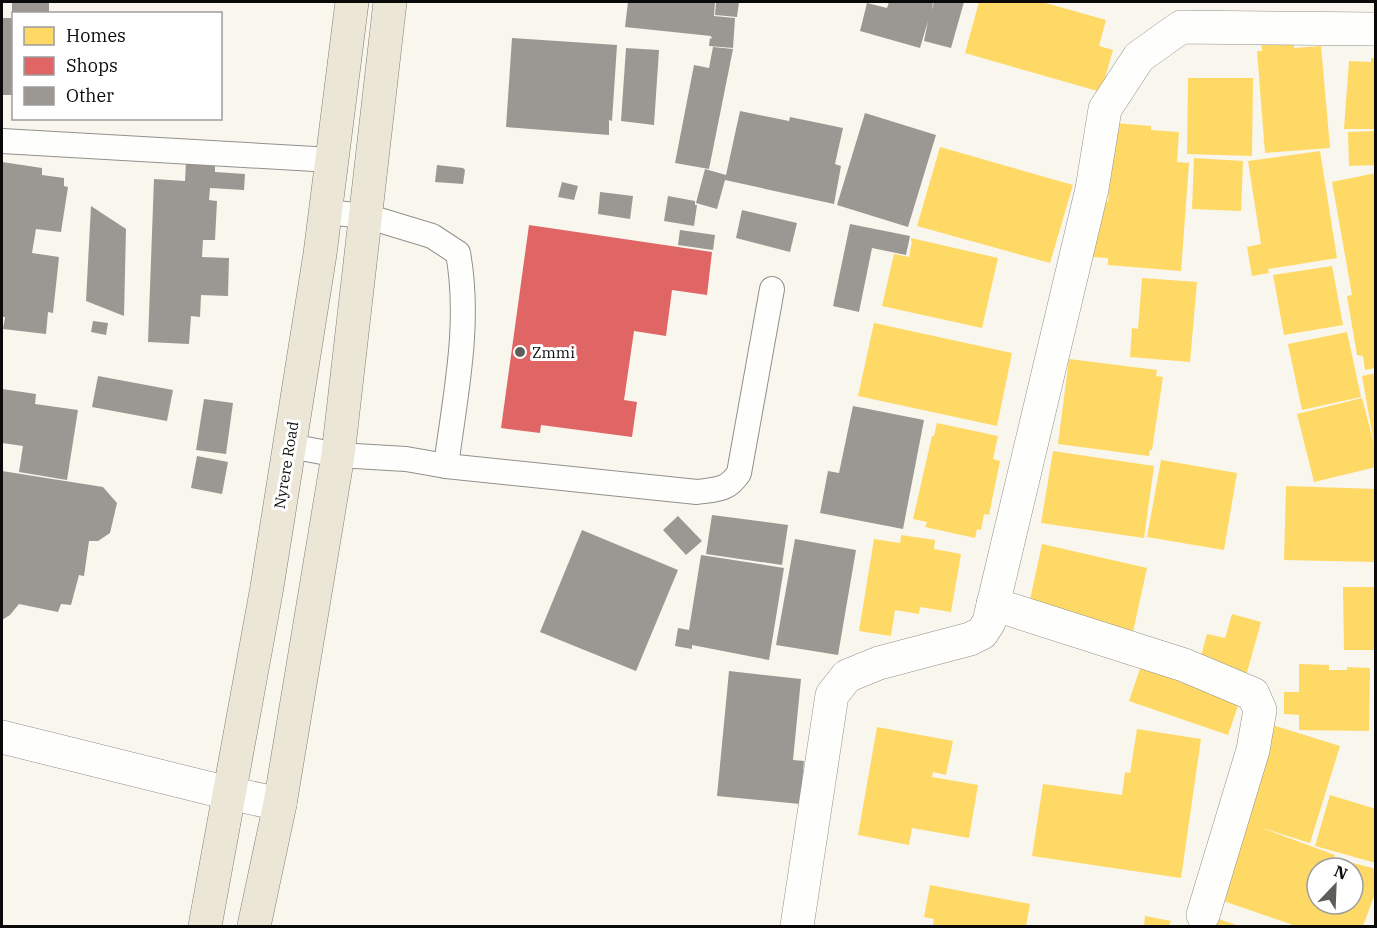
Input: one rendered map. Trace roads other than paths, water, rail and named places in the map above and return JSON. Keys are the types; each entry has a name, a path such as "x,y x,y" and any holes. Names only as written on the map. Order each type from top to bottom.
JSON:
{"main road":[{"name":"Nyrere Road","path":"205,927 267,587 290,446 325,212 352,2"},
{"path":"254,927 280,804 338,455 390,2"}],"street":[{"path":"797,927 832,695 847,676 879,663 970,639 982,633 989,622 1092,189 1105,109 1139,57 1181,27 1376,28"},
{"path":"993,604 1184,665 1253,694 1260,710 1253,750 1203,915"},
{"path":"2,737 280,804"}],"lane":[{"path":"2,141 332,160"},
{"path":"325,212 366,216 432,236 458,254 462,276 462,348 446,466"},
{"path":"290,446 338,455 405,459 446,466 697,492 724,488 732,483 739,473 772,289"}],"place":[{"name":"Zmmi","path":"520,352"}]}
